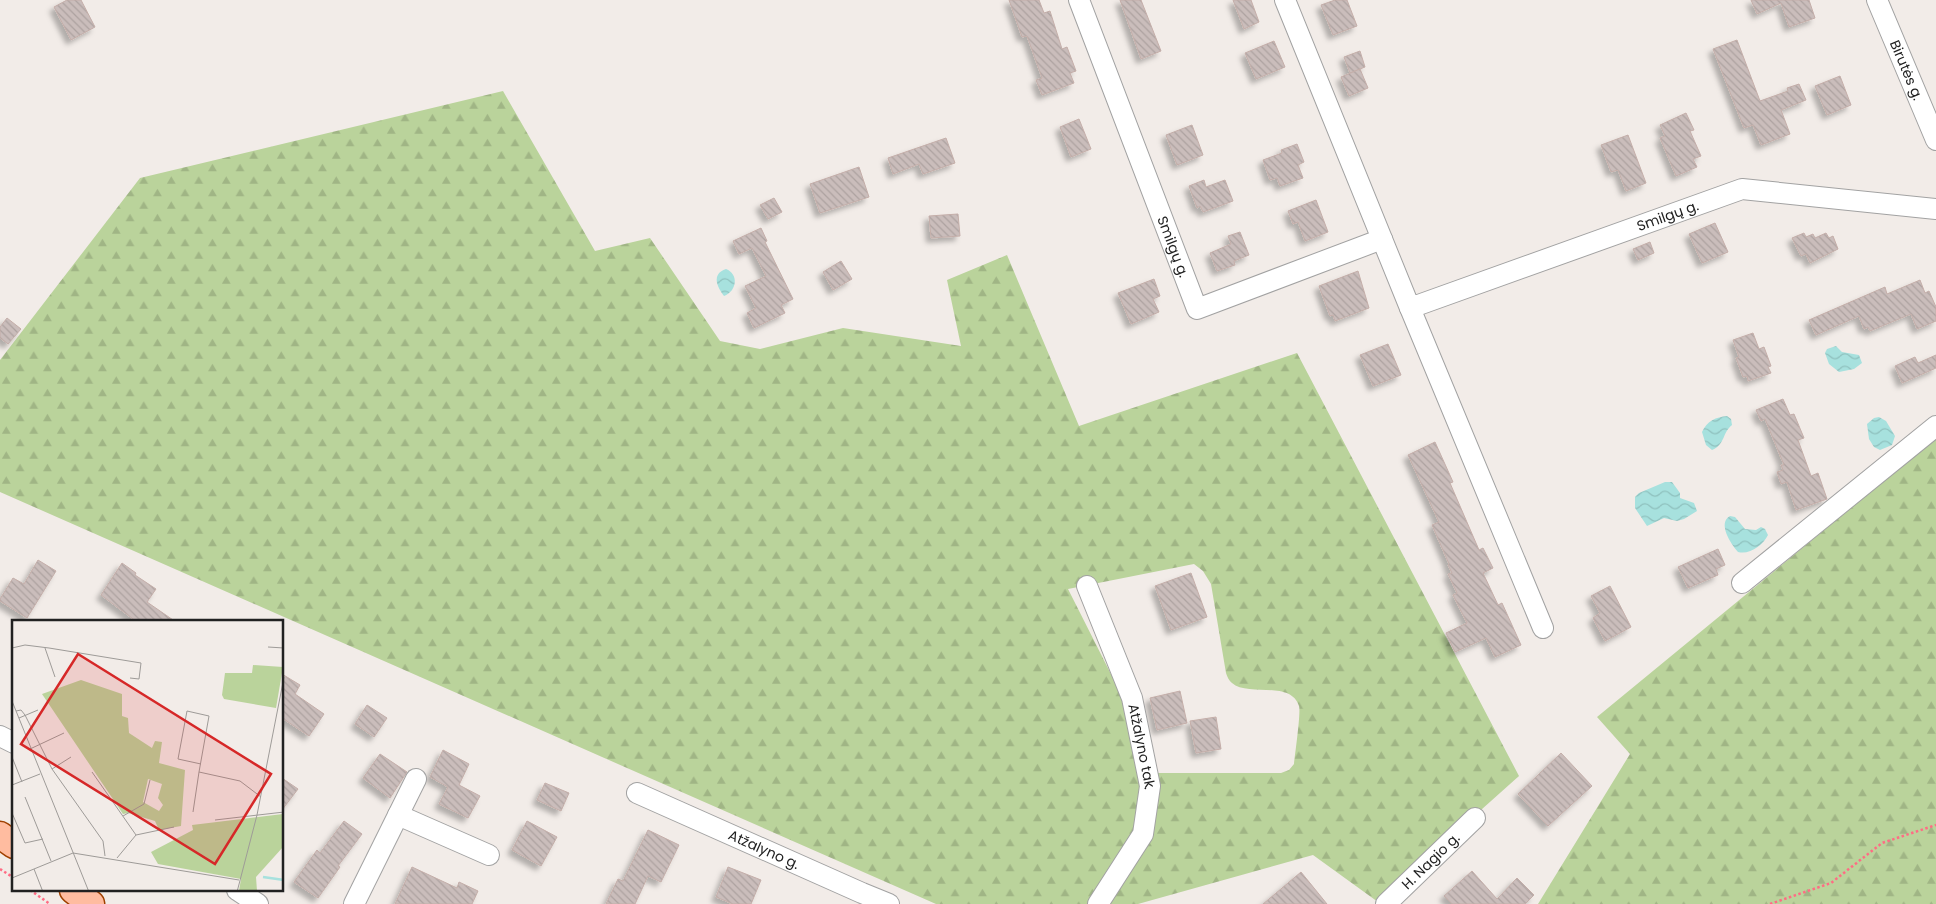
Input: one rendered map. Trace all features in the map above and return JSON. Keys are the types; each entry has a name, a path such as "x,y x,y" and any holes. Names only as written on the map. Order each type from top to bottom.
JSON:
{"main road":[{"path":"0,835 12,844"}],"street":[{"name":"Smilgų g.","path":"1079,0 1197,309 1382,239"},
{"path":"1285,0 1543,628"},
{"name":"Birutės g.","path":"1877,0 1936,140"},
{"name":"Smilgų g.","path":"1410,308 1742,189 1936,209"},
{"path":"1742,583 1936,426"},
{"name":"Atžalyno tak.","path":"1087,586 1132,698 1150,786 1143,834 1098,904"},
{"path":"0,736 12,742"},
{"path":"354,904 416,779"},
{"name":"Atžalyno g.","path":"638,793 890,904"},
{"path":"398,815 489,854"},
{"name":"H. Nagio g.","path":"1386,904 1475,818"},
{"path":"240,892 258,904"}],"path":[{"path":"1770,904 1831,883 1882,843 1936,825"},
{"path":"0,869 12,877"},
{"path":"33,892 50,904"}],"green space":[{"path":"503,91 595,251 650,238 720,341 760,349 843,328 961,346 947,280 1007,255 1079,426 1297,353 1519,776 1378,902 1313,855 1138,904 936,904 0,492 0,360 140,178","holes":["1194,564 1203,571 1211,584 1226,673 1230,681 1239,687 1248,689 1287,693 1294,698 1299,706 1299,725 1294,764 1289,770 1281,773 1138,773 1125,709 1118,688 1068,589"]},
{"path":"1936,438 1936,904 1538,904 1630,754 1597,717"}],"water":[{"path":"726,269 733,275 735,282 732,290 724,296 719,289 717,277 721,271"},
{"path":"1836,346 1842,352 1859,355 1862,363 1854,369 1839,372 1829,364 1825,353 1827,349"},
{"path":"1727,416 1731,419 1732,425 1719,445 1712,450 1706,445 1702,432 1712,420"},
{"path":"1879,417 1886,421 1895,436 1892,445 1880,450 1874,447 1869,439 1867,424 1874,418"},
{"path":"1665,482 1672,482 1680,493 1680,498 1694,503 1697,511 1684,519 1677,521 1664,518 1647,526 1635,508 1635,497 1639,493"},
{"path":"1730,516 1735,517 1745,529 1756,530 1761,527 1765,529 1768,535 1763,542 1751,551 1738,552 1726,534 1725,523 1726,519"}],"building":[{"path":"67,0 81,0 95,27 71,40 54,7"},
{"path":"1009,0 1039,0 1044,13 1050,11 1062,49 1067,47 1076,71 1070,73 1074,83 1042,95 1036,80 1042,78 1027,36 1022,37"},
{"path":"1120,0 1141,0 1161,51 1141,59"},
{"path":"1233,0 1251,0 1259,22 1244,29"},
{"path":"1335,0 1347,0 1357,26 1333,35 1321,5"},
{"path":"1751,0 1809,0 1815,18 1789,27 1781,3 1757,14"},
{"path":"1737,40 1760,101 1788,91 1787,88 1799,84 1806,100 1781,110 1790,134 1761,145 1753,125 1744,128 1713,49"},
{"path":"1274,41 1285,67 1256,79 1245,53"},
{"path":"1360,51 1365,67 1350,73 1344,57"},
{"path":"1360,69 1368,88 1349,96 1341,77"},
{"path":"1840,76 1851,105 1827,115 1815,86"},
{"path":"1686,113 1694,130 1690,131 1701,156 1693,159 1697,167 1676,176 1660,138 1665,136 1660,125"},
{"path":"1079,119 1091,149 1071,157 1060,127"},
{"path":"1192,125 1203,155 1177,165 1166,135"},
{"path":"1628,135 1646,183 1626,191 1618,170 1611,172 1601,145"},
{"path":"946,138 955,163 923,174 919,164 893,174 888,158"},
{"path":"1297,144 1304,162 1298,165 1303,178 1280,186 1277,178 1270,180 1263,160 1282,153 1281,150"},
{"path":"859,167 869,197 820,213 810,184"},
{"path":"1204,180 1206,187 1225,180 1233,201 1203,212 1200,206 1197,208 1189,186"},
{"path":"774,198 782,212 768,219 760,205"},
{"path":"1316,200 1328,232 1305,241 1298,222 1293,224 1288,211"},
{"path":"958,214 960,236 931,238 929,216"},
{"path":"1715,223 1728,252 1702,263 1689,234"},
{"path":"761,228 767,241 765,242 793,299 781,305 785,313 754,328 747,313 756,308 745,286 766,276 752,248 739,254 733,241"},
{"path":"1240,232 1249,255 1234,261 1235,265 1217,271 1210,253 1231,244 1228,236"},
{"path":"1804,233 1806,237 1813,234 1815,238 1826,233 1829,238 1833,236 1838,249 1810,263 1806,254 1801,256 1792,238"},
{"path":"1650,242 1654,253 1638,260 1633,249"},
{"path":"841,261 852,279 833,290 823,272"},
{"path":"1358,271 1369,308 1335,321 1333,315 1330,316 1319,286"},
{"path":"1154,279 1160,296 1153,299 1159,312 1131,324 1118,293"},
{"path":"1920,280 1925,293 1929,291 1936,307 1936,321 1917,329 1911,314 1870,331 1868,327 1864,329 1859,316 1816,335 1809,320 1885,287 1887,294"},
{"path":"7,318 21,329 8,344 0,338 0,327"},
{"path":"1753,333 1759,349 1764,347 1771,366 1768,367 1771,373 1748,381 1747,376 1743,377 1736,358 1739,357 1733,340"},
{"path":"1388,344 1401,375 1373,386 1360,355"},
{"path":"1936,355 1936,368 1902,383 1895,366 1915,357 1918,363"},
{"path":"1783,399 1790,415 1794,414 1804,438 1798,440 1811,476 1818,473 1827,499 1796,510 1787,482 1781,484 1777,472 1783,470 1781,465 1784,465 1765,419 1761,421 1756,410"},
{"path":"1435,442 1453,482 1450,483 1479,550 1483,548 1493,568 1483,573 1498,605 1502,603 1521,645 1495,657 1486,638 1455,652 1446,633 1467,623 1453,595 1457,593 1448,574 1452,573 1432,525 1439,522 1408,455"},
{"path":"1718,549 1725,565 1716,569 1718,575 1688,588 1678,567"},
{"path":"38,560 56,571 27,618 0,601 0,599 13,578 24,584"},
{"path":"122,563 136,573 135,575 156,589 147,602 173,620 134,620 101,595"},
{"path":"1191,573 1207,617 1171,630 1155,586"},
{"path":"1610,586 1631,627 1605,641 1593,618 1600,613 1591,596"},
{"path":"284,675 300,685 295,694 324,714 309,736 284,719"},
{"path":"1180,691 1187,723 1157,730 1150,698"},
{"path":"367,705 387,718 374,737 355,724"},
{"path":"1216,717 1221,749 1196,753 1190,721"},
{"path":"443,750 469,764 459,785 480,796 468,818 439,804 448,787 430,777"},
{"path":"1561,753 1592,786 1548,826 1518,794"},
{"path":"380,754 407,772 390,798 363,778"},
{"path":"284,779 298,789 284,807"},
{"path":"545,783 569,793 561,811 537,800"},
{"path":"344,821 362,834 338,866 340,867 318,898 294,882 317,850 320,853"},
{"path":"527,821 557,837 541,866 512,850"},
{"path":"648,830 679,845 661,882 648,876 635,904 606,904 618,879 623,881"},
{"path":"412,867 457,888 459,882 478,891 472,904 395,904"},
{"path":"728,867 761,880 751,904 733,904 716,897"},
{"path":"1472,871 1497,899 1517,878 1534,895 1525,904 1452,904 1444,896"},
{"path":"1301,872 1327,904 1263,904"}]}
